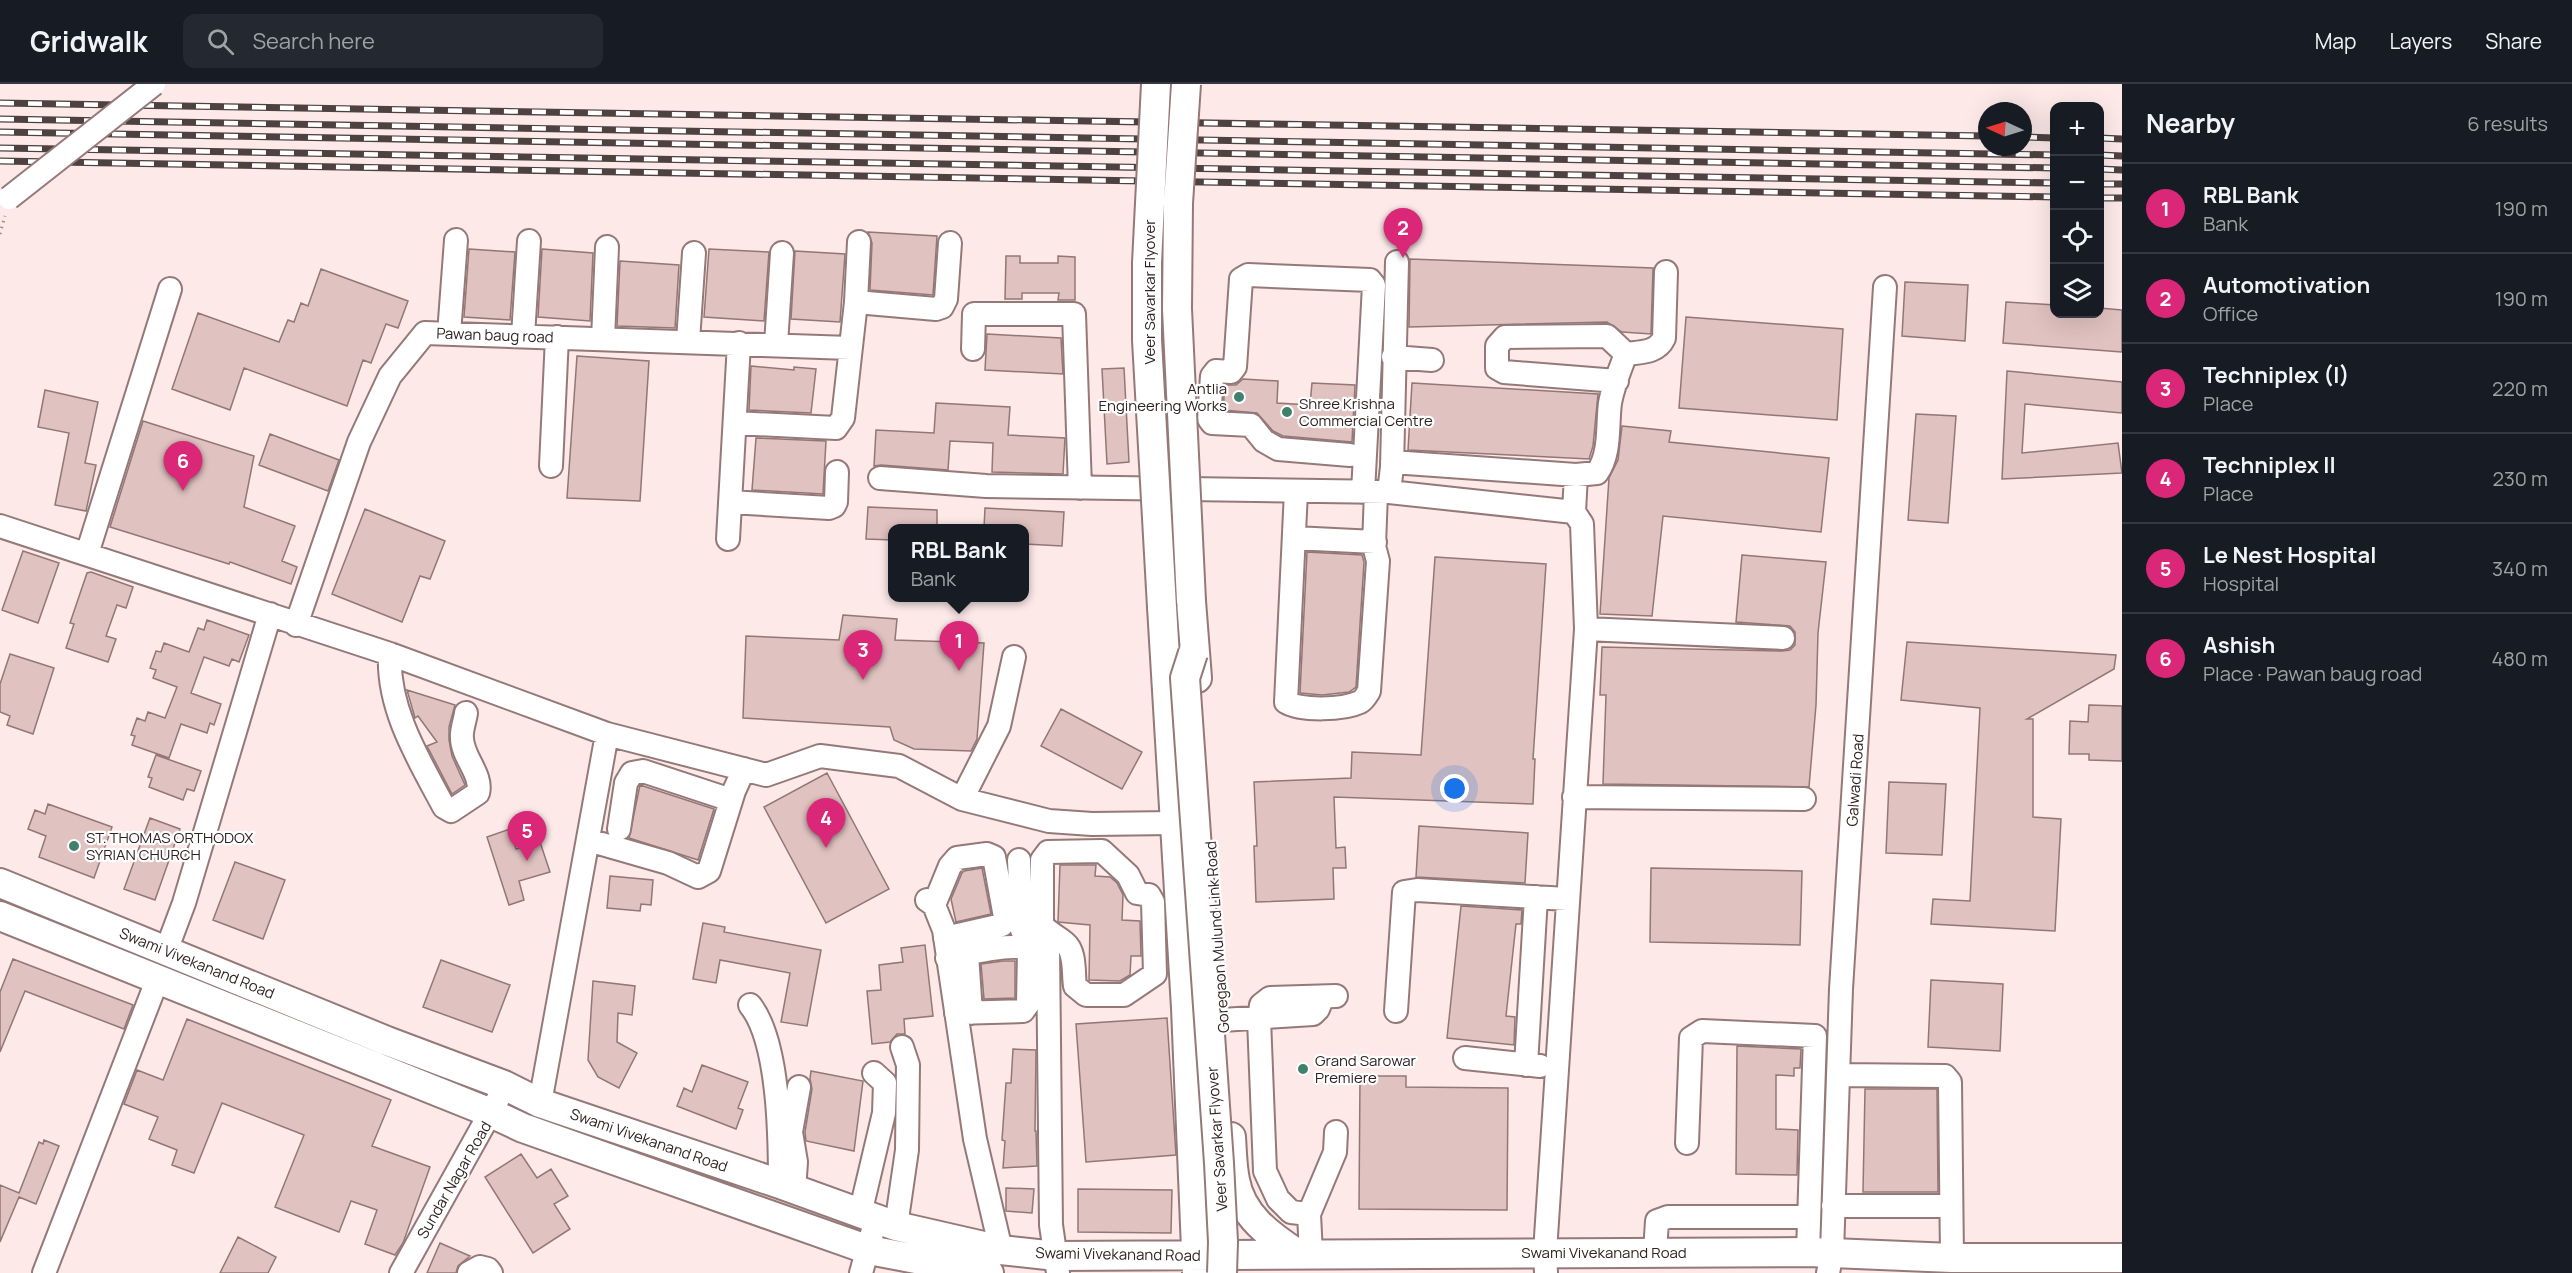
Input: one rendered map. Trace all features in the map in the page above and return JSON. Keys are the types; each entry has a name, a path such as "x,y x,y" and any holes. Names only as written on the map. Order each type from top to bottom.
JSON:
{"main road":[{"name":"Veer Savarkar Flyover","path":"1156,84 1147,263 1147,340 1162,607"},
{"name":"Veer Savarkar Flyover","path":"1186,84 1178,203 1177,309 1191,601"},
{"name":"Goregaon Mulund Link Road","path":"1191,601 1180,652 1174,823 1202,1267"},
{"name":"Goregaon Mulund Link Road","path":"1162,607 1180,652 1222,1020 1231,1137 1230,1267"},
{"name":"Veer Savarkar Flyover","path":"1180,652 1185,678 1220,1163 1223,1242 1230,1267"},
{"name":"Veer Savarkar Flyover","path":"1180,652 1176,680 1184,829 1214,1236 1202,1267"},
{"name":"Swami Vivekanand Road","path":"0,883 387,1041 504,1085 540,1103 995,1261"},
{"name":"Swami Vivekanand Road","path":"0,916 492,1113 523,1128 865,1262 995,1261 1230,1267 1304,1254 1546,1263 1655,1252 1823,1259 2122,1258"},
{"path":"1231,1137 1235,1182 1250,1215 1267,1234 1304,1254"}],"street":[{"path":"9,198 154,84"},
{"path":"449,334 456,240"},
{"path":"523,336 529,241"},
{"path":"735,423 836,428 840,425 843,418 856,302 859,242"},
{"path":"856,302 936,309 942,307 946,299 950,243"},
{"path":"603,339 607,247"},
{"path":"688,341 694,253"},
{"path":"776,344 782,253"},
{"path":"1376,492 1392,462 1396,262"},
{"path":"1626,354 1660,346 1664,338 1666,272"},
{"path":"1296,491 1286,702 1294,706 1342,708 1362,701 1369,692 1378,561 1374,542 1376,492 1374,285 1370,280 1248,275 1241,279 1235,368 1231,372 1216,371 1212,376 1209,419 1212,423 1251,426 1264,441 1278,449 1350,455"},
{"name":"Galwadi Road","path":"1823,1259 1833,1206 1840,1037 1885,287"},
{"path":"87,554 170,289"},
{"path":"972,349 974,314 1074,314 1080,488"},
{"name":"Pawan baug road","path":"296,625 359,442 390,376 425,333 850,348"},
{"path":"1617,381 1504,372 1497,368 1497,346 1505,337 1607,336 1626,354"},
{"path":"551,466 557,337"},
{"path":"728,539 739,343"},
{"path":"1392,462 1576,475 1597,472 1607,448 1610,402 1626,354"},
{"path":"1393,357 1432,360"},
{"path":"730,502 830,508 836,502 837,472"},
{"path":"1546,1263 1567,899 1586,629 1582,524 1574,512 1576,475"},
{"path":"880,478 986,486 1376,492 1574,512"},
{"path":"0,526 390,654 607,734 766,775 820,756 899,766 962,799 1049,821 1092,824 1174,823"},
{"path":"1294,538 1374,542"},
{"path":"166,951 184,903 270,614"},
{"path":"1586,629 1783,638"},
{"path":"390,654 392,687 409,740 444,807 451,811 478,793 480,786 464,749 462,737 466,713"},
{"path":"962,799 999,726 1014,657"},
{"path":"540,1103 607,734"},
{"path":"588,840 668,863 698,877 708,871 731,800 744,769"},
{"path":"594,806 620,819 626,783 632,773 643,771 731,800"},
{"path":"1574,797 1804,799"},
{"path":"1155,974 1153,902 1149,895 1137,893 1128,875 1102,851 1048,852 1042,860 1042,925 1053,937 1063,941 1071,949 1075,986 1086,995 1124,995 1155,974 1183,971"},
{"path":"953,950 1002,925 1005,917 994,857 987,854 957,858 930,902 953,950 964,1013 975,1138 995,1261"},
{"path":"1019,860 1022,930 1048,948 1052,1225 1057,1264"},
{"path":"1396,1011 1404,892 1417,890 1567,899"},
{"path":"1527,1065 1536,897"},
{"path":"953,950 1023,946 1029,950 1028,1004 1023,1011 964,1013"},
{"path":"44,1273 158,978"},
{"path":"1222,1020 1313,1014 1329,997"},
{"path":"750,1005 759,1017 768,1041 787,1187"},
{"path":"1259,1019 1264,1171 1278,1199 1292,1212 1309,1214"},
{"path":"1687,1143 1691,1038 1702,1031 1840,1037"},
{"path":"1815,1036 1809,1217 1823,1259"},
{"path":"865,1262 877,1220 907,1150 909,1065 902,1047"},
{"path":"1465,1058 1557,1068"},
{"path":"874,1073 885,1083 877,1220"},
{"path":"1838,1075 1946,1076 1950,1082 1952,1258"},
{"name":"Sundar Nagar Road","path":"401,1273 492,1113 504,1085"},
{"path":"787,1187 796,1162 791,1132 799,1088"},
{"path":"1813,1112 1837,1113"},
{"path":"1304,1254 1309,1214 1335,1152 1336,1132"},
{"path":"1833,1206 1951,1206"},
{"path":"1655,1252 1657,1221 1668,1217 1809,1217"},
{"path":"469,1273 480,1267 488,1269 491,1273"}],"building":[{"path":"868,232 937,236 933,295 870,290 872,243"},
{"path":"469,249 515,252 510,320 464,317"},
{"path":"542,249 593,253 590,321 538,317"},
{"path":"709,249 769,252 764,321 704,317"},
{"path":"795,251 845,254 840,322 791,319"},
{"path":"1006,256 1020,256 1020,263 1058,263 1058,256 1075,257 1075,300 1058,300 1059,293 1022,293 1022,299 1005,299"},
{"path":"1410,259 1653,268 1651,334 1622,332 1607,322 1409,327"},
{"path":"620,261 679,265 675,328 617,326"},
{"path":"321,269 408,301 398,328 386,324 371,363 363,360 347,406 244,368 230,410 172,389 198,313 279,342 288,320 294,322 301,303 308,306"},
{"path":"1905,282 1968,285 1965,341 1902,336"},
{"path":"2006,302 2050,305 2050,318 2104,318 2104,308 2122,310 2122,352 2003,343"},
{"path":"1686,317 1843,329 1837,420 1679,408"},
{"path":"987,334 1061,338 1063,374 985,370"},
{"path":"577,356 649,361 640,501 567,498"},
{"path":"751,366 794,370 794,367 816,369 811,413 749,410"},
{"path":"1124,368 1129,462 1107,464 1102,369"},
{"path":"2007,371 2122,382 2122,413 2025,404 2022,453 2118,443 2122,473 2002,479"},
{"name":"Shree Krishna Commercial Centre","path":"1243,379 1278,381 1277,403 1310,405 1312,383 1355,385 1352,442 1283,436 1273,431 1257,413 1223,410 1225,385 1236,385"},
{"path":"1412,383 1598,394 1593,446 1589,459 1408,450"},
{"path":"45,390 98,402 85,463 96,465 86,511 55,505 69,433 38,427"},
{"path":"936,403 1010,407 1008,435 1065,438 1063,474 992,472 993,443 950,441 948,470 874,466 876,430 934,433"},
{"path":"1916,414 1956,416 1948,523 1908,520"},
{"path":"143,421 254,456 244,507 295,526 282,561 297,567 291,584 230,562 229,564 110,527"},
{"path":"1622,426 1671,431 1669,442 1829,458 1821,532 1663,516 1652,616 1600,614 1609,478 1618,460"},
{"path":"270,434 339,460 328,491 259,465"},
{"path":"756,438 826,441 823,494 752,490"},
{"path":"868,507 937,510 937,524 888,524 888,540 866,539"},
{"path":"985,508 1064,512 1062,546 1029,544 1029,524 984,524"},
{"path":"365,509 445,541 430,579 420,576 402,622 332,594"},
{"path":"23,551 59,563 38,623 2,610"},
{"path":"1307,552 1362,555 1364,562 1356,687 1349,692 1322,695 1300,693"},
{"path":"1742,555 1826,562 1818,633 1816,705 1809,787 1603,784 1606,695 1600,695 1602,647 1782,651 1790,650 1795,645 1795,632 1790,626 1736,622"},
{"path":"1435,557 1546,564 1533,759 1535,759 1533,804 1334,797 1336,848 1345,847 1346,868 1333,868 1334,899 1256,902 1254,846 1257,846 1254,782 1351,778 1352,752 1421,755"},
{"path":"91,572 133,587 126,608 117,605 106,636 116,639 108,662 66,648 74,624 70,623 87,573"},
{"path":"843,615 897,619 895,640 984,643 977,739 971,751 914,749 894,740 890,727 743,718 746,636 839,640"},
{"path":"207,620 249,635 239,662 232,659 229,666 204,657 191,693 221,704 214,725 210,723 207,733 181,724 169,758 132,745 135,736 131,735 137,718 145,721 148,712 165,718 177,687 153,678 156,670 150,668 156,651 161,652 164,643 189,652 198,628 204,630"},
{"path":"1907,642 2116,655 2114,669 2027,719 2033,719 2033,817 2061,819 2055,931 1931,924 1933,899 1970,901 1980,708 1901,700"},
{"path":"10,654 54,668 33,734 7,725 10,716 0,712 0,684"},
{"path":"407,690 455,705 449,727 449,740 452,756 465,785 452,794 427,746 437,742 418,716 415,718"},
{"path":"2089,705 2122,706 2122,761 2089,760 2089,754 2069,754 2070,721 2088,722"},
{"path":"1061,709 1142,752 1122,789 1041,746"},
{"path":"156,755 201,771 194,791 187,789 183,800 149,787 152,778 148,777"},
{"path":"827,773 889,889 826,923 764,807"},
{"path":"1889,782 1946,784 1942,855 1886,853"},
{"path":"640,785 714,809 698,860 629,838"},
{"name":"ST. THOMAS ORTHODOX SYRIAN CHURCH","path":"48,804 112,827 94,878 39,857 46,836 28,829 35,810 45,814"},
{"path":"150,818 180,829 155,900 124,889"},
{"path":"1419,826 1528,833 1525,883 1416,877"},
{"path":"510,829 516,849 540,842 550,872 519,881 524,900 509,905 487,837"},
{"path":"235,862 285,880 263,939 213,920"},
{"path":"1060,865 1096,865 1095,876 1110,877 1117,883 1123,895 1122,920 1140,921 1141,956 1131,956 1130,975 1120,981 1089,980 1090,925 1058,922"},
{"path":"982,868 991,914 956,922 951,899 962,873"},
{"path":"1651,868 1802,871 1800,945 1650,942"},
{"path":"610,876 653,880 651,905 641,904 640,911 607,908"},
{"path":"1461,906 1522,910 1521,924 1516,924 1506,1016 1515,1017 1514,1045 1447,1038"},
{"path":"703,923 725,927 724,932 821,950 807,1026 781,1022 790,973 720,960 716,983 693,979"},
{"path":"925,945 933,1016 904,1019 905,1034 897,1034 890,1042 872,1044 867,991 881,990 879,965 903,962 901,948"},
{"path":"13,959 133,1005 124,1029 25,991 0,1052 0,992"},
{"path":"441,960 510,985 492,1032 423,1007"},
{"path":"1015,961 1015,998 984,999 981,964"},
{"path":"1931,980 2003,984 2000,1051 1928,1047"},
{"path":"593,981 635,986 632,1015 618,1013 617,1042 637,1053 619,1088 598,1077 588,1060"},
{"path":"1167,1018 1176,1155 1086,1162 1076,1024"},
{"path":"187,1019 391,1100 372,1146 430,1167 403,1243 395,1255 365,1244 377,1210 351,1201 339,1232 275,1207 304,1135 222,1103 194,1173 172,1165 177,1150 149,1139 158,1117 124,1104 137,1070 163,1080"},
{"path":"1737,1046 1801,1049 1800,1068 1794,1068 1794,1076 1776,1075 1776,1129 1798,1130 1797,1175 1736,1174"},
{"path":"1013,1049 1036,1050 1037,1166 1003,1168 1005,1141 1002,1140 1006,1083 1011,1083"},
{"path":"702,1065 748,1082 738,1108 743,1110 736,1129 677,1106 684,1088 692,1092"},
{"path":"811,1071 863,1081 854,1151 806,1141 805,1132 812,1089"},
{"path":"1360,1076 1406,1076 1406,1087 1508,1088 1507,1210 1359,1209"},
{"path":"1865,1089 1937,1089 1938,1192 1863,1192"},
{"path":"44,1140 59,1146 36,1204 19,1197 0,1242 0,1185 19,1193 39,1142 43,1144"},
{"path":"521,1154 537,1178 551,1169 568,1196 554,1204 570,1229 533,1253 485,1177"},
{"path":"1006,1188 1034,1189 1032,1213 1006,1211"},
{"path":"1078,1189 1172,1190 1171,1233 1078,1232"},
{"path":"238,1237 276,1257 268,1273 220,1273"},
{"path":"440,1243 470,1256 458,1266 456,1273 427,1273"}],"railway":[{"path":"0,103 1978,136"},
{"path":"0,119 2050,155"},
{"path":"0,132 2050,168"},
{"path":"2032,137 2050,138"},
{"path":"2104,138 2122,139"},
{"path":"0,148 2050,183"},
{"path":"2104,155 2122,156"},
{"path":"0,161 2050,197"},
{"path":"2104,169 2122,170"},
{"path":"2104,184 2122,184"},
{"path":"2104,198 2122,198"}],"place":[{"name":"Automotivation","path":"1403,258"},
{"name":"Antlia Engineering Works","path":"1239,397"},
{"name":"Shree Krishna Commercial Centre","path":"1287,412"},
{"name":"Ashish","path":"183,491"},
{"name":"RBL Bank","path":"959,671"},
{"name":"Techniplex (I)","path":"863,680"},
{"name":"ST. THOMAS ORTHODOX SYRIAN CHURCH","path":"74,846"},
{"name":"Techniplex II","path":"826,848"},
{"name":"Le Nest Hospital","path":"527,861"},
{"name":"Grand Sarowar Premiere","path":"1303,1069"}]}
